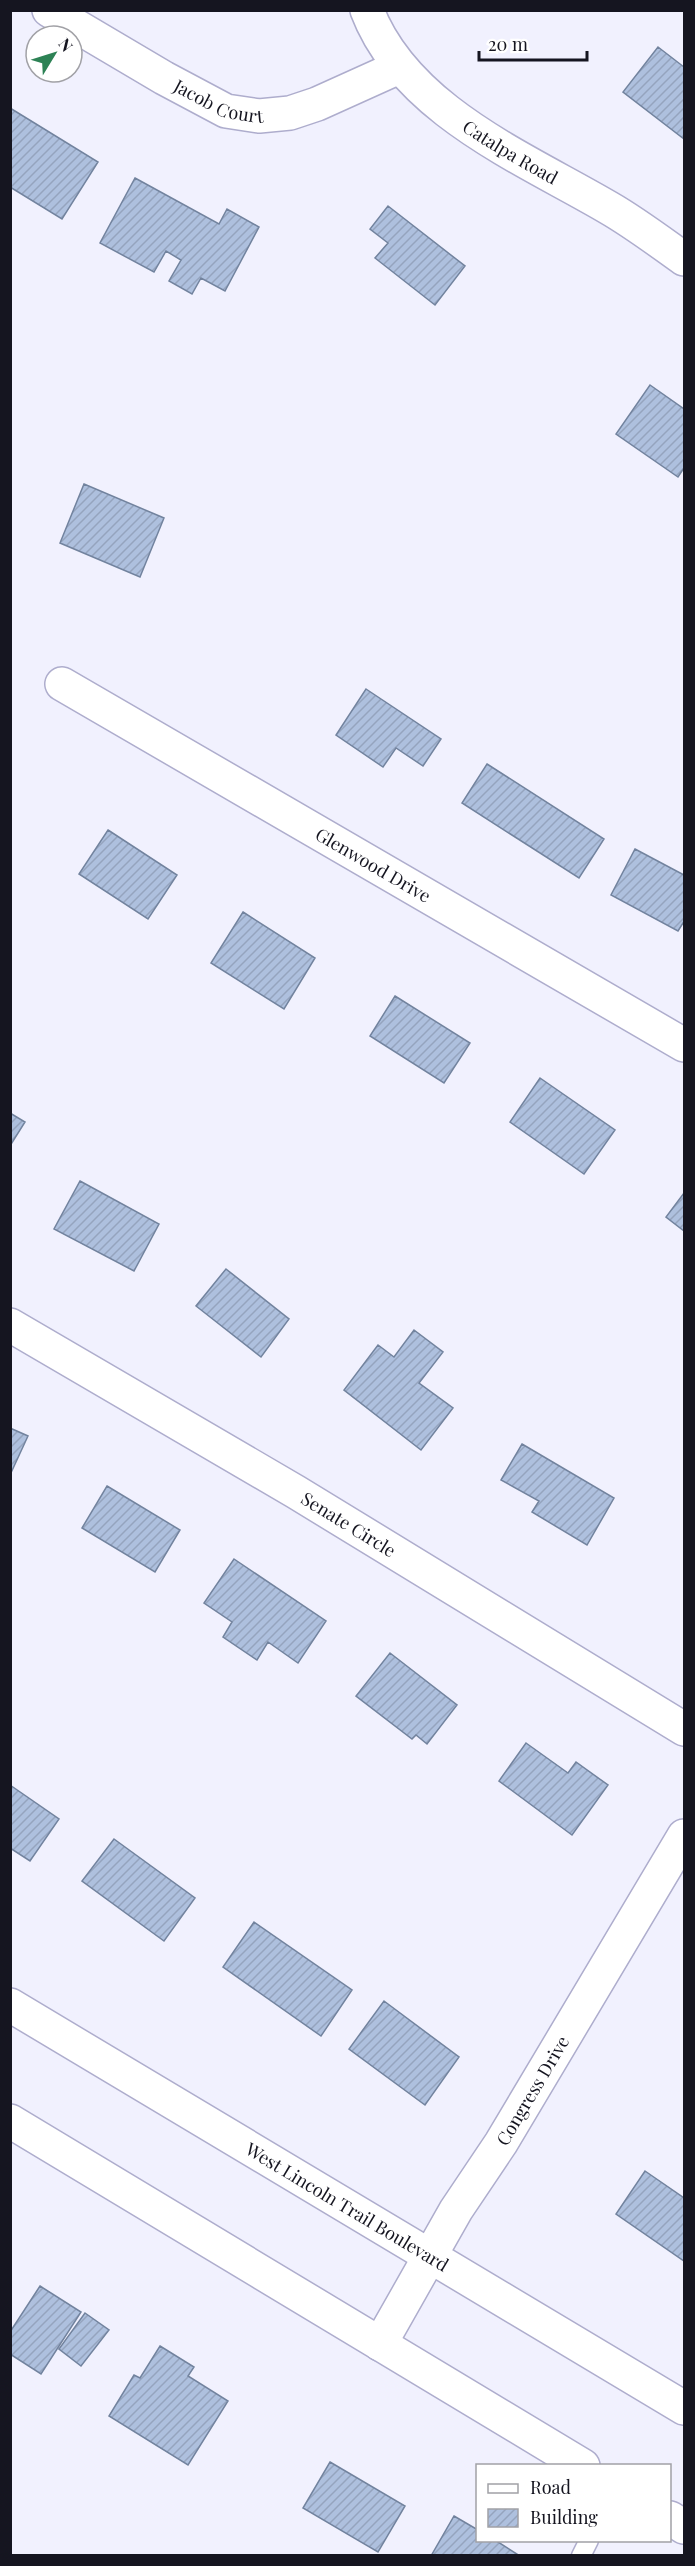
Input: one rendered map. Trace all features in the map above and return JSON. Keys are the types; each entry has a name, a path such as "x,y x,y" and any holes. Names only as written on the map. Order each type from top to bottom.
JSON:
{"street":[{"name":"Jacob Court","path":"49,10 164,78 226,111 259,116 290,112 317,105 360,83 399,67"},
{"name":"Catalpa Road","path":"368,10 373,26 399,67 435,102 477,131 613,210 684,260"},
{"name":"Glenwood Drive","path":"62,684 684,1045"},
{"name":"Senate Circle","path":"10,1325 296,1492 684,1728"},
{"name":"Congress Drive","path":"380,2344 456,2210 501,2143 684,1836"},
{"name":"West Lincoln Trail Boulevard","path":"10,2005 684,2408"},
{"path":"10,2121 580,2464"},
{"path":"671,2519 684,2527"}],"lane":[{"path":"580,2556 588,2542"}],"building":[{"path":"658,47 684,67 684,139 623,92"},
{"path":"10,108 98,162 62,219 10,187"},
{"path":"135,178 219,224 227,209 259,227 225,291 201,278 192,294 169,281 181,260 166,251 154,272 100,243"},
{"path":"388,206 465,266 435,305 375,258 388,243 370,229"},
{"path":"650,385 684,409 684,468 678,477 616,434"},
{"path":"84,484 164,518 140,577 60,543"},
{"path":"366,689 441,739 423,766 396,748 383,767 336,735"},
{"path":"487,764 604,839 579,878 462,803"},
{"path":"108,830 177,875 148,919 79,874"},
{"path":"635,849 684,875 684,924 678,931 611,895"},
{"path":"243,912 315,958 284,1009 211,963"},
{"path":"395,996 470,1043 444,1083 370,1036"},
{"path":"540,1078 615,1130 584,1174 510,1122"},
{"path":"10,1113 25,1122 10,1146"},
{"path":"80,1181 159,1224 134,1271 54,1229"},
{"path":"684,1193 684,1231 666,1217"},
{"path":"226,1269 289,1319 261,1357 196,1306"},
{"path":"414,1330 443,1352 419,1383 453,1408 421,1450 344,1390 378,1345 394,1357"},
{"path":"10,1428 28,1436 10,1475"},
{"path":"522,1444 614,1498 587,1545 532,1512 539,1501 501,1480"},
{"path":"107,1486 180,1530 155,1572 82,1528"},
{"path":"234,1559 326,1621 298,1663 268,1642 257,1660 223,1637 232,1622 204,1603"},
{"path":"390,1653 457,1705 427,1744 416,1735 412,1739 356,1696"},
{"path":"526,1743 568,1773 576,1762 608,1785 572,1835 499,1781"},
{"path":"10,1785 59,1819 30,1861 10,1848"},
{"path":"114,1839 195,1898 164,1941 82,1881"},
{"path":"254,1922 352,1990 321,2036 223,1967"},
{"path":"384,2001 459,2057 425,2105 349,2049"},
{"path":"645,2171 684,2198 684,2261 616,2214"},
{"path":"40,2286 81,2312 41,2374 10,2354 10,2332"},
{"path":"85,2313 109,2330 81,2366 59,2349"},
{"path":"160,2346 194,2367 188,2376 228,2401 188,2465 109,2416 134,2375 140,2378"},
{"path":"330,2462 405,2506 378,2552 303,2508"},
{"path":"454,2516 476,2529 476,2542 498,2542 520,2556 431,2556"}]}
